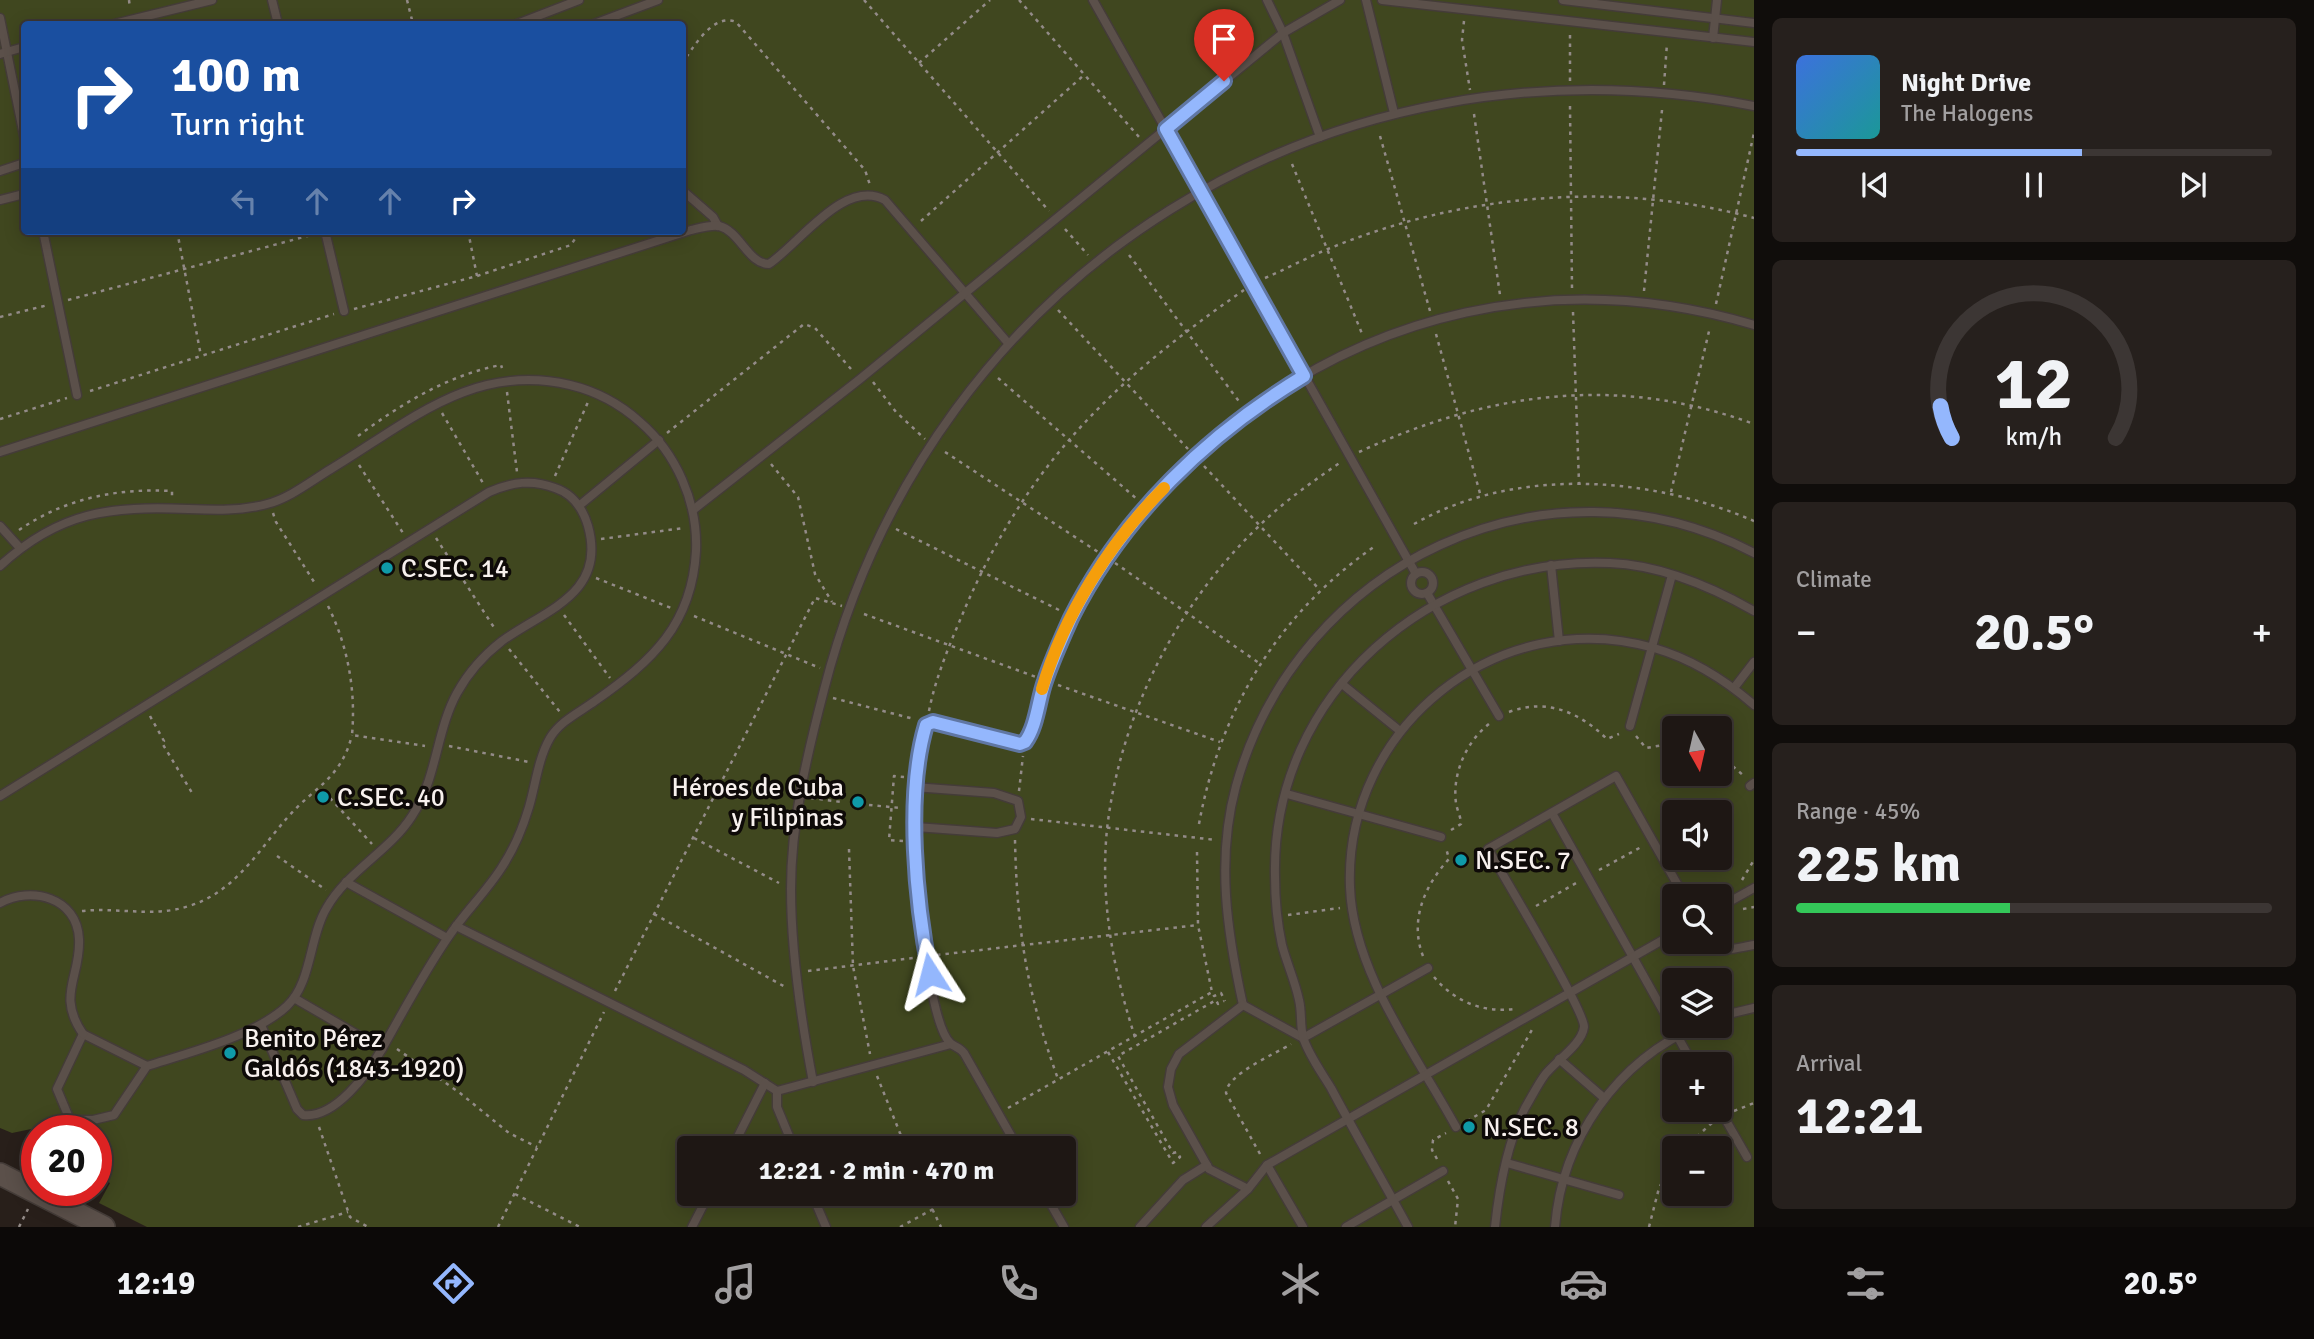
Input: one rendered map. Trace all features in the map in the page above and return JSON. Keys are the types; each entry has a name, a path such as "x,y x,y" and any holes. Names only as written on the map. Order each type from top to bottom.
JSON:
{"street":[{"path":"0,1174 104,1227"}],"lane":[{"path":"126,21 212,0"},
{"path":"272,0 277,21"},
{"path":"525,21 579,0"},
{"path":"602,21 658,0"},
{"path":"1093,0 1416,574"},
{"path":"1267,0 1283,33 1320,137"},
{"path":"693,510 864,377 963,293 1283,33 1340,0"},
{"path":"1366,0 1394,113"},
{"path":"1382,0 1454,3 1465,9 1754,42"},
{"path":"1563,0 1754,23"},
{"path":"1713,38 1717,0"},
{"path":"0,18 4,53 21,124"},
{"path":"4,53 21,48"},
{"path":"813,1082 796,973 791,890 795,832 808,749 828,672 858,582 885,523 929,443 1008,343 1095,263 1201,191 1320,137 1375,119 1471,98 1570,89 1663,92 1754,106"},
{"path":"0,171 21,164"},
{"path":"686,193 713,217 718,226 732,233 764,264 775,259 841,203 855,195 871,194 885,200 1008,343"},
{"path":"0,200 21,195"},
{"path":"686,232 718,226"},
{"path":"44,235 77,395"},
{"path":"326,235 344,311"},
{"path":"0,452 675,235"},
{"path":"1011,1136 964,1052 951,1044 940,1021 926,956 914,787 926,725 933,722 1020,744 1025,742 1045,680 1072,617 1106,558 1146,506 1195,457 1247,412 1304,376 1366,343 1432,320 1502,305 1573,298 1692,310 1754,325"},
{"path":"0,566 20,548 67,520 100,510 139,507 237,509 271,503 437,404 486,382 505,379 550,380 593,392 638,419 659,440 681,475 693,510 695,527 692,582 683,612 656,652 616,686 566,720 549,740 539,765 528,808 503,866 447,938 357,1086 315,1114 303,1115 297,1109 261,1025"},
{"path":"580,505 659,440"},
{"path":"0,796 489,492 519,482 550,486 580,505 591,540 587,574 574,594 558,607 486,654 458,691 420,804 401,830 334,896 320,920 294,998 261,1025 147,1066 114,1115 93,1120 71,1120 57,1089 83,1034"},
{"path":"1303,1038 1243,1005 1232,958 1225,885 1227,837 1235,788 1248,746 1280,684 1324,626 1378,579 1408,559 1490,527 1536,517 1581,513 1686,525 1754,553"},
{"path":"0,526 20,548"},
{"path":"1408,1227 1303,1038 1299,999 1282,944 1277,917 1276,864 1287,793 1306,738 1342,684 1383,640 1433,604 1489,580 1551,565 1612,563 1672,575 1725,595 1754,611"},
{"path":"1551,565 1559,641"},
{"path":"1427,593 1433,584 1430,576 1423,572 1416,574 1411,582 1413,590 1427,593 1499,716"},
{"path":"1630,726 1672,575"},
{"path":"1456,1127 1381,995 1362,952 1352,906 1350,865 1357,815 1381,760 1400,731 1440,690 1471,669 1525,648 1559,641 1621,642 1652,647 1683,658 1734,688 1754,705"},
{"path":"1734,688 1754,662"},
{"path":"1342,684 1400,731"},
{"path":"1495,1227 1498,1193 1524,1111 1544,1076 1579,1039 1584,1028 1583,1018 1570,993 1488,849 1616,776 1677,884"},
{"path":"914,787 994,793 1018,802 1021,817 1015,829 997,834 916,827"},
{"path":"1287,793 1357,815 1441,836"},
{"path":"1552,813 1662,1009"},
{"path":"346,882 447,938"},
{"path":"1732,900 1754,888"},
{"path":"0,903 23,894 42,895 58,902 71,914 79,939 69,1002 71,1013 83,1034 147,1066"},
{"path":"456,926 777,1091 951,1044"},
{"path":"1206,1227 1248,1189 1266,1165 1662,940"},
{"path":"1732,948 1754,945"},
{"path":"1303,1038 1428,968"},
{"path":"294,998 384,1045"},
{"path":"1243,1005 1186,1046 1171,1069 1168,1087 1173,1105 1207,1165 1248,1189"},
{"path":"1732,1013 1754,1008"},
{"path":"1555,1227 1562,1180 1580,1137 1604,1098 1637,1063 1672,1038"},
{"path":"1559,1059 1604,1098"},
{"path":"738,1136 765,1083"},
{"path":"777,1091 777,1107 789,1136"},
{"path":"1727,1122 1747,1157"},
{"path":"1507,1163 1619,1195"},
{"path":"1140,1227 1183,1181 1207,1165"},
{"path":"1266,1165 1303,1227"},
{"path":"1346,1227 1443,1171"},
{"path":"692,1227 703,1206"},
{"path":"817,1206 826,1227"},
{"path":"1052,1206 1064,1227"}],"path":[{"path":"407,0 412,21"},
{"path":"864,0 1095,263"},
{"path":"919,63 990,0"},
{"path":"1019,0 1146,145"},
{"path":"1465,9 1462,40 1502,305"},
{"path":"686,58 701,34 725,20 736,22 865,170"},
{"path":"1570,22 1574,395 1578,483"},
{"path":"1642,303 1668,33"},
{"path":"911,230 1084,75"},
{"path":"1375,119 1481,498"},
{"path":"1287,151 1366,343"},
{"path":"822,695 920,720 926,725 948,647 982,571 1022,502 1068,439 1125,380 1186,331 1253,284 1327,249 1406,224 1488,204 1571,197 1653,198 1754,218"},
{"path":"178,235 201,356"},
{"path":"0,317 310,235"},
{"path":"469,235 478,276"},
{"path":"0,419 344,311 478,276 571,245 577,235"},
{"path":"1121,243 1247,412"},
{"path":"1050,302 1319,589"},
{"path":"659,440 804,324 815,328 929,443 1022,502 1259,663"},
{"path":"352,440 452,379 501,365"},
{"path":"987,369 1146,506"},
{"path":"505,379 519,482"},
{"path":"550,486 593,392"},
{"path":"1135,1037 1120,991 1110,936 1106,879 1107,829 1136,712 1186,612 1220,567 1258,526 1300,491 1350,457 1398,434 1459,412 1518,400 1574,395 1634,396 1691,405 1754,424"},
{"path":"437,404 489,492"},
{"path":"764,454 798,497 815,574 832,602"},
{"path":"353,456 409,542"},
{"path":"1414,524 1481,498 1578,483 1671,492 1721,507 1754,521"},
{"path":"18,531 56,509 94,496 128,490 172,491"},
{"path":"71,914 91,910 162,913 208,898 251,864 289,815 331,779 342,765 352,735 353,700 345,651 322,597 276,522 271,503"},
{"path":"885,523 1072,617"},
{"path":"591,540 695,527"},
{"path":"435,537 503,641 566,720"},
{"path":"1199,824 1206,787 1224,731 1259,663 1286,626 1319,589 1375,546"},
{"path":"587,574 828,672"},
{"path":"558,607 616,686"},
{"path":"145,707 164,741 162,743 194,796"},
{"path":"1525,1007 1489,1010 1465,1002 1442,986 1428,968 1419,944 1418,920 1423,896 1450,855 1441,836 1461,824 1456,803 1456,781 1465,752 1480,730 1499,716 1533,707 1562,708 1591,724 1609,740 1630,726 1643,747 1662,745"},
{"path":"352,735 439,746 539,765"},
{"path":"1018,802 1025,742"},
{"path":"1732,763 1752,785"},
{"path":"901,777 894,776 889,840 902,841"},
{"path":"330,798 379,852"},
{"path":"812,798 841,802"},
{"path":"869,805 897,808"},
{"path":"1021,817 1204,839"},
{"path":"1015,829 1021,946 1038,1023 1058,1079"},
{"path":"694,838 791,890"},
{"path":"849,849 853,966 873,1066 901,1136"},
{"path":"1197,852 1198,925 1212,992 1214,996 1221,993 1224,1000"},
{"path":"277,856 334,896"},
{"path":"1734,888 1754,860"},
{"path":"1277,917 1352,906"},
{"path":"1739,909 1754,908"},
{"path":"654,914 784,989 798,988"},
{"path":"796,973 1198,925"},
{"path":"999,1114 1212,992"},
{"path":"1455,1227 1458,1199 1432,1150 1433,1140 1486,1110 1535,1026"},
{"path":"1266,1165 1226,1093 1226,1087 1235,1077 1303,1038"},
{"path":"384,1045 460,1093 509,1133 537,1147"},
{"path":"1108,1052 1170,1159 1173,1163 1178,1158"},
{"path":"315,1114 350,1217 368,1227"},
{"path":"1649,1227 1662,1183"},
{"path":"515,1194 580,1227"},
{"path":"930,1206 941,1227"},
{"path":"900,1227 939,1206"},
{"path":"298,1227 348,1212"}],"green space":[{"path":"0,0 1754,0 1754,1227 147,1227 105,1206 112,1206 112,1115 21,1115 21,1131 12,1133 0,1128"}],"slow traffic":[{"path":"1042,689 1072,617 1106,558 1164,488"}],"place":[{"name":"C.SEC. 14","path":"387,568"},
{"name":"C.SEC. 40","path":"323,797"},
{"name":"Héroes de Cuba y Filipinas","path":"858,802"},
{"name":"N.SEC. 7","path":"1461,860"},
{"name":"Benito Pérez Galdós (1843-1920)","path":"230,1053"},
{"name":"N.SEC. 8","path":"1469,1127"}],"route":[{"path":"930,974 920,899 914,810 915,775 926,725 933,722 1020,744 1025,742 1045,680 1072,617 1106,558 1150,502 1195,457 1247,412 1304,376 1166,129 1224,81"}]}
